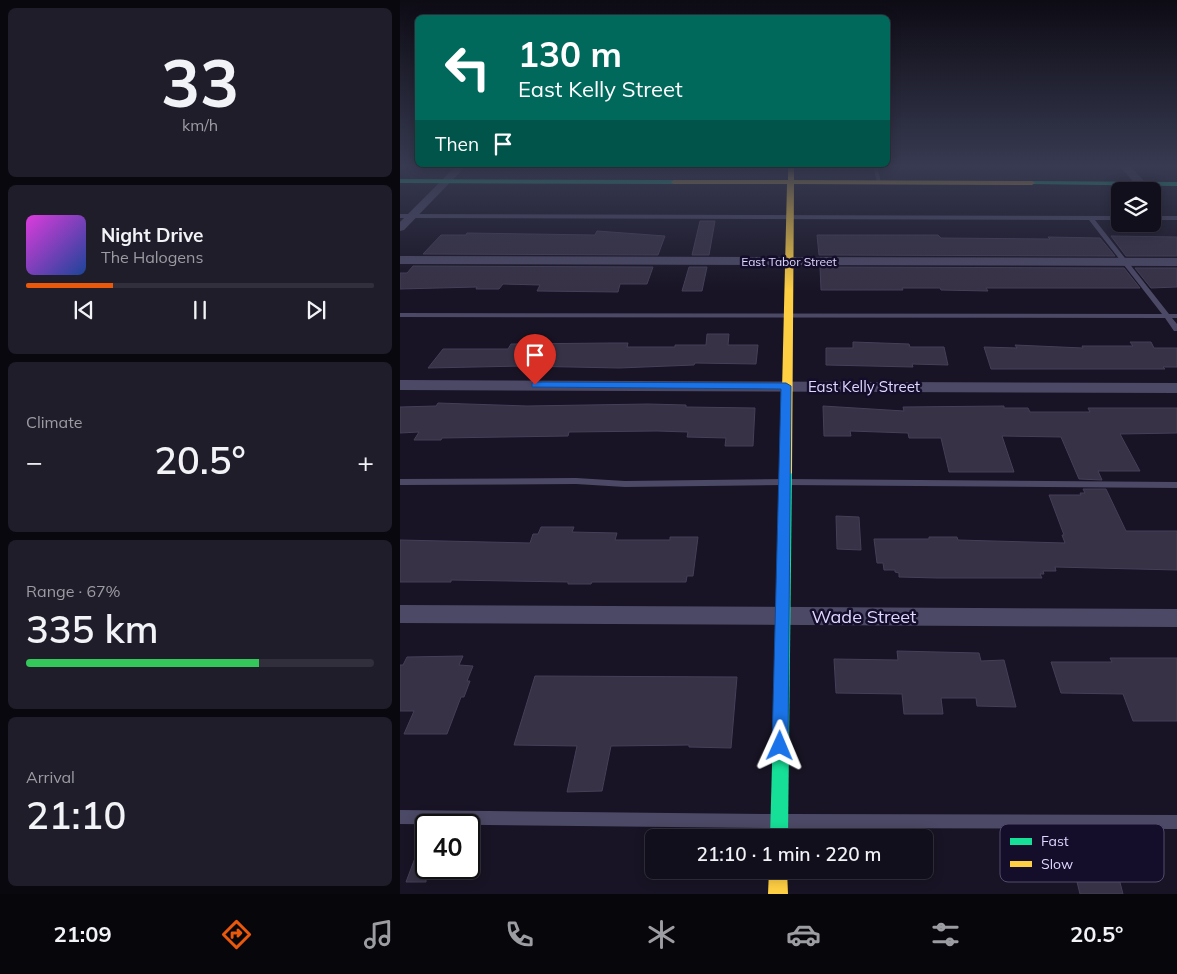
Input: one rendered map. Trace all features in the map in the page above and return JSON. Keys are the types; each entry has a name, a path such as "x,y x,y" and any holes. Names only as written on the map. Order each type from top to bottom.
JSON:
{"main road":[{"path":"779,829 789,207"},
{"path":"778,879 778,894"}],"street":[{"path":"400,228 421,207"},
{"name":"East Tabor Street","path":"400,260 1177,262"},
{"name":"East Kelly Street","path":"400,384 1177,388"},
{"name":"Wade Street","path":"400,614 1177,618"}],"lane":[{"path":"400,216 1111,218"},
{"path":"1091,218 1177,329"},
{"path":"1161,218 1177,218"},
{"path":"400,315 1177,316"},
{"path":"400,482 576,481 625,484 785,482 1177,485"},
{"path":"400,817 779,821 1177,822"}],"building":[{"path":"700,221 715,221 709,255 692,255"},
{"path":"597,231 665,236 658,255 423,254 441,235 466,235 467,233 595,235"},
{"path":"817,235 938,235 941,238 1100,238 1115,256 819,255"},
{"path":"1111,236 1177,237 1177,256 1126,256"},
{"path":"413,266 653,267 647,284 620,284 618,292 537,291 540,285 503,284 499,289 476,289 477,287 400,289 400,273 407,273"},
{"path":"689,267 707,267 702,291 682,291"},
{"path":"820,267 1124,268 1140,288 986,288 988,291 941,290 940,288 821,290"},
{"path":"1135,268 1177,268 1177,287 1151,288"},
{"path":"707,334 729,334 728,345 758,345 756,364 695,363 694,365 619,368 523,366 428,368 443,349 508,349 511,344 611,343 628,343 627,347 675,347 675,345 706,345"},
{"path":"853,342 909,344 910,347 944,347 948,365 912,364 913,367 826,365 826,348 853,348"},
{"path":"1130,342 1151,342 1154,348 1177,348 1177,367 1163,367 1165,369 991,369 984,347 1017,348 1015,345 1083,348 1082,346 1133,346"},
{"path":"438,403 527,406 648,404 686,405 686,407 755,408 753,446 725,446 726,438 687,437 688,432 569,432 568,436 442,438 441,440 414,440 419,432 400,433 400,407 436,406"},
{"path":"823,406 904,411 903,407 1004,406 1004,408 1028,408 1030,412 1090,412 1088,408 1177,408 1177,433 1120,434 1140,471 1098,471 1102,480 1079,479 1061,437 1002,436 1014,472 949,472 941,438 909,438 908,433 850,431 851,436 824,436"},
{"path":"1083,489 1106,489 1126,531 1177,531 1177,570 1055,567 1056,571 1043,571 1044,574 1040,574 1042,578 937,578 899,577 899,573 895,572 895,570 884,570 883,563 877,563 874,539 957,537 958,540 1065,543 1062,535 1064,535 1049,495 1081,495 1080,493 1085,493"},
{"path":"836,516 859,517 861,550 837,549"},
{"path":"541,527 574,527 572,532 617,533 615,540 670,540 670,537 698,537 693,576 687,576 686,582 592,582 591,584 451,580 451,582 400,582 400,540 530,543 533,534 538,534"},
{"path":"897,651 979,653 981,661 1004,660 1016,707 977,706 976,698 941,698 943,714 904,714 902,694 836,693 834,659 898,660"},
{"path":"463,656 459,665 473,666 467,681 470,681 464,697 461,697 447,734 404,734 414,711 400,711 400,665 403,665 407,657"},
{"path":"1110,658 1177,658 1177,721 1133,721 1123,694 1061,693 1051,662 1112,662"},
{"path":"535,676 737,677 731,748 689,747 689,745 611,746 602,791 567,792 577,746 514,745"},
{"path":"415,858 415,879 426,879 426,882 406,882"},
{"path":"1077,882 1120,882 1123,894 1080,894"}],"traffic: fast":[{"path":"779,829 786,473"}],"traffic: slow":[{"path":"786,473 790,207"},
{"path":"778,879 778,894"}],"route":[{"path":"535,385 786,386 780,746"}]}
